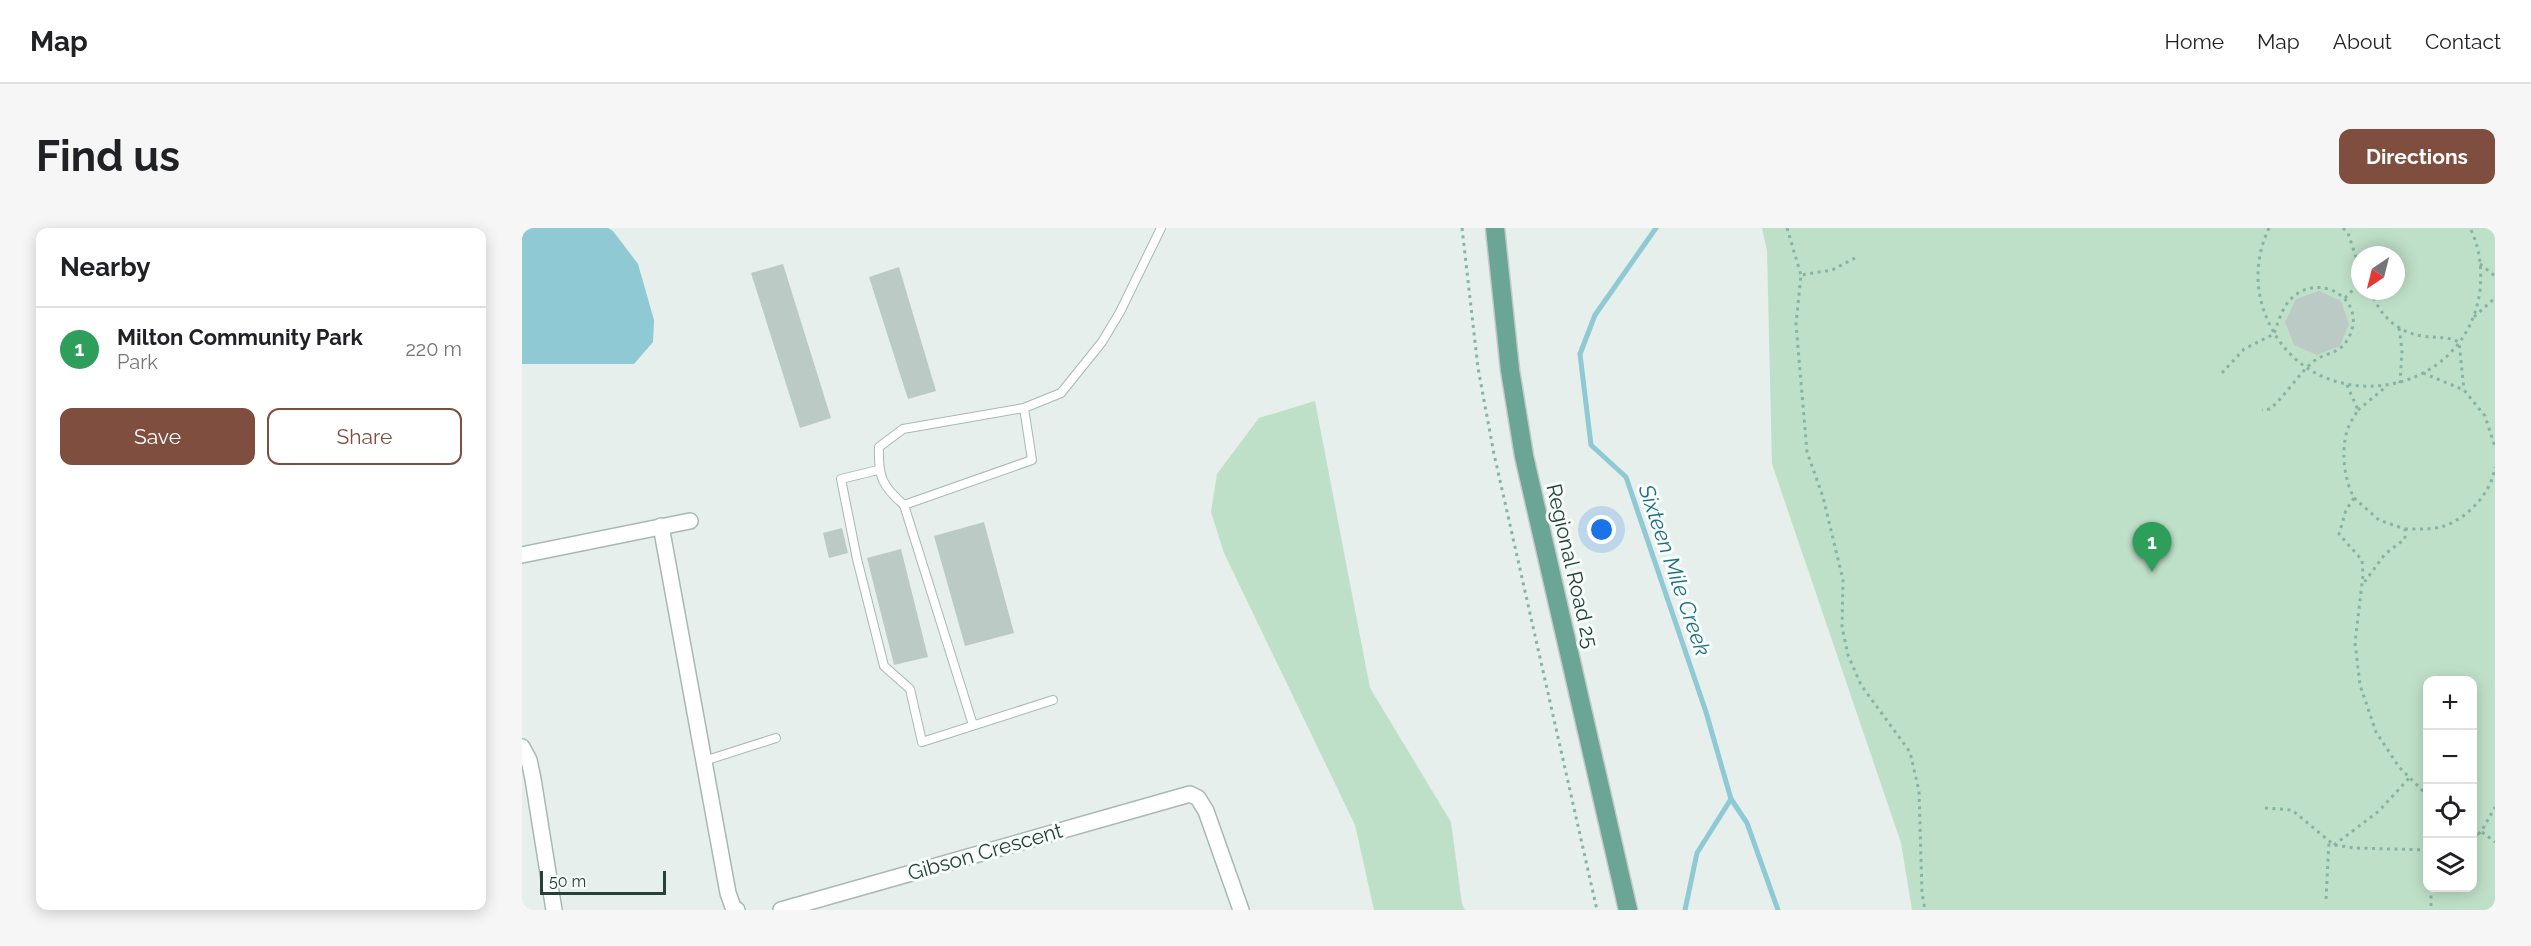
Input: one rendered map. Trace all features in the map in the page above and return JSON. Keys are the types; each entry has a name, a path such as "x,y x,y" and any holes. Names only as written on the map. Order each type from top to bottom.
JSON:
{"main road":[{"name":"Regional Road 25","path":"1495,228 1510,370 1524,456 1628,910"}],"street":[{"path":"522,555 690,520"},
{"path":"662,526 728,893 733,907 737,910"},
{"path":"522,747 529,760 533,779 554,910"},
{"name":"Gibson Crescent","path":"781,910 1190,794 1198,798 1206,811 1241,910"}],"lane":[{"path":"973,725 904,505 887,490 878,470 879,447 903,429 1024,408 1061,393 1077,375 1120,312 1161,228"},
{"path":"904,505 1032,460 1024,408"},
{"path":"878,470 841,478 857,559 884,666 910,689 922,742 1053,700"},
{"path":"704,761 776,738"}],"path":[{"path":"1462,228 1479,368 1494,454 1597,910"},
{"path":"1787,228 1801,275 1796,324 1807,452 1823,497 1843,580 1842,627 1848,655 1861,685 1910,752 1919,791 1922,893 1925,910"},
{"path":"2269,228 2261,244 2257,275 2262,306 2274,334 2295,359 2308,368 2326,378 2347,385 2366,387 2400,383 2423,373 2443,360 2459,342 2473,318 2479,300 2481,264 2470,228"},
{"path":"2343,228 2352,246"},
{"path":"1801,275 1832,270 1856,258"},
{"path":"2481,264 2495,276"},
{"path":"2222,373 2244,350 2274,334 2292,297 2321,285 2345,298 2353,318 2351,334 2345,344 2336,352 2314,361 2271,409 2262,410"},
{"path":"2345,298 2351,293"},
{"path":"2473,318 2495,298"},
{"path":"2377,300 2387,317 2399,328 2424,336 2447,336 2459,342"},
{"path":"2399,328 2402,350 2400,383"},
{"path":"2459,342 2464,390"},
{"path":"2423,373 2464,390 2485,416 2495,447"},
{"path":"2347,385 2358,410"},
{"path":"2387,386 2358,410 2347,429 2345,442 2345,470 2354,498 2379,520 2405,528 2442,527 2456,521 2486,493 2493,479 2495,467"},
{"path":"2354,498 2346,510 2339,534 2362,560 2362,586 2355,643 2360,685 2376,732 2399,766 2423,792"},
{"path":"2362,586 2385,554 2405,539 2405,528"},
{"path":"2334,844 2379,811 2410,777"},
{"path":"2473,838 2479,833 2495,807"},
{"path":"2265,808 2292,810 2334,844 2355,848 2423,850"},
{"path":"2479,833 2495,842"},
{"path":"2326,899 2329,841"},
{"path":"2431,892 2431,910"}],"green space":[{"path":"1762,228 2495,228 2495,910 1912,910 1901,843 1772,464 1767,251"},
{"path":"1315,401 1370,688 1451,822 1462,904 1465,910 1374,910 1355,825 1224,553 1211,512 1217,474 1259,418"}],"water":[{"path":"522,228 608,228 613,231 638,264 654,320 653,342 634,364 522,364"}],"building":[{"path":"783,264 831,418 800,428 751,273"},
{"path":"899,267 936,391 908,399 869,277"},
{"path":"2319,291 2341,301 2349,324 2340,346 2317,355 2294,345 2285,322 2296,299"},
{"path":"984,522 1014,633 965,646 934,536"},
{"path":"842,528 848,553 829,558 823,533"},
{"path":"901,549 928,657 894,665 867,558"}],"waterway":[{"name":"Sixteen Mile Creek","path":"1656,228 1595,315 1580,354 1591,445 1626,477 1706,712 1731,799 1747,823 1778,910"},
{"path":"1685,910 1697,853 1731,799"}],"place":[{"name":"Milton Community Park","path":"2152,572"}]}
